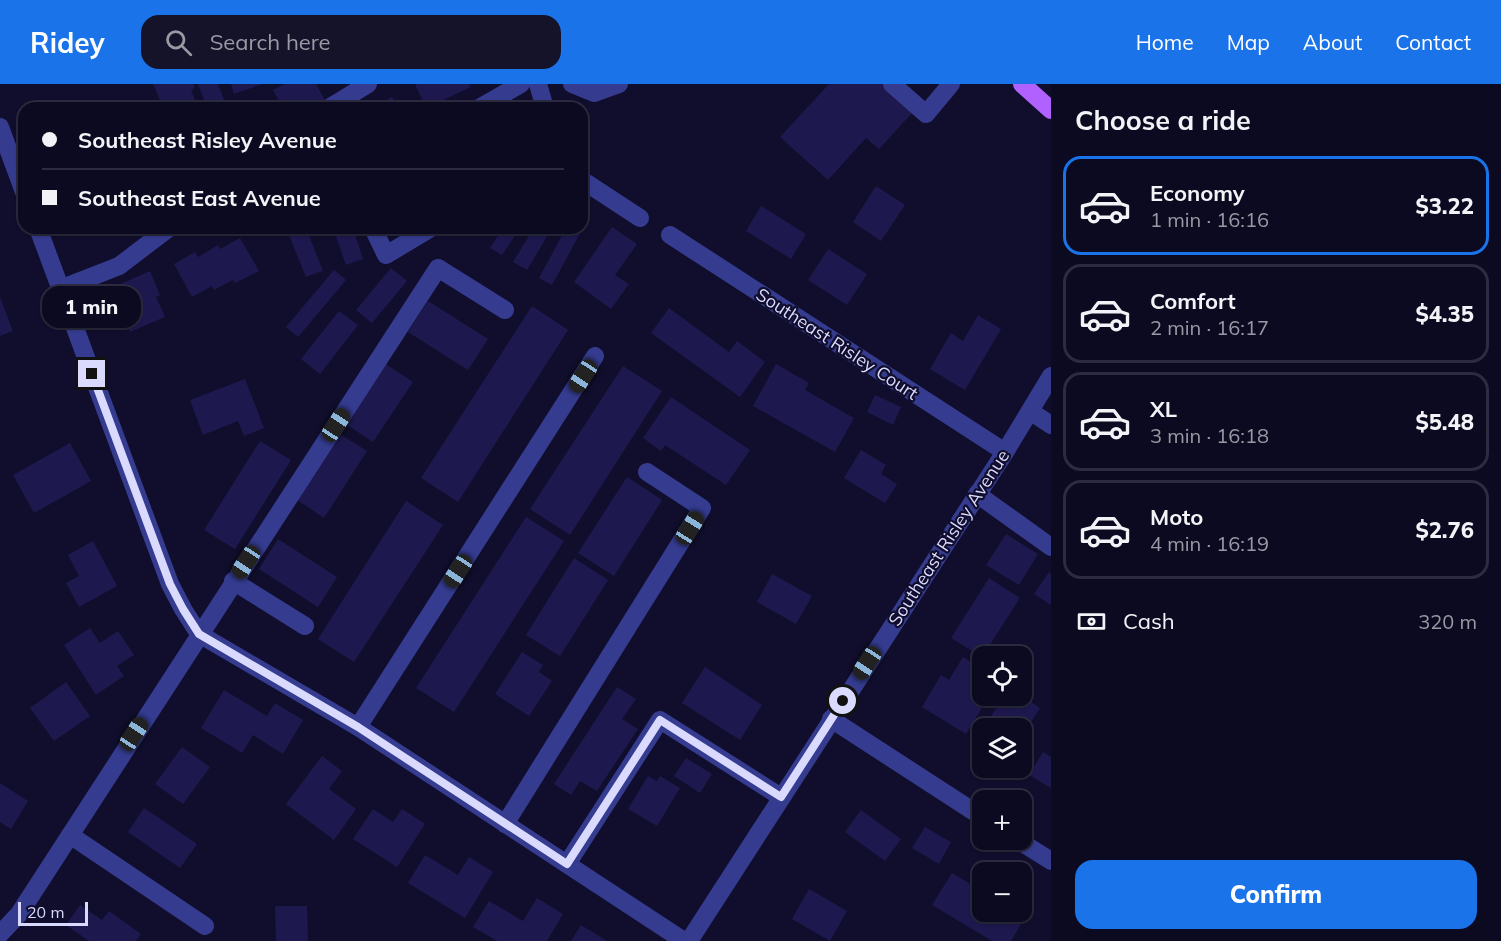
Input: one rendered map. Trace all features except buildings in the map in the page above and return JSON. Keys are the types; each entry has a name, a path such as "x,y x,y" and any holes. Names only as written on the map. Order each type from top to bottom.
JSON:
{"main road":[{"path":"1022,84 1051,110"}],"street":[{"path":"339,102 368,84"},
{"path":"490,102 521,84"},
{"path":"538,84 543,102"},
{"path":"572,84 594,93 619,84"},
{"path":"892,84 926,114 951,84"},
{"path":"0,127 18,176"},
{"path":"588,184 640,218"},
{"path":"40,234 170,584 199,634 358,727 684,941"},
{"path":"60,289 119,266 161,234"},
{"path":"376,234 386,255 421,234"},
{"name":"Southeast Risley Court","path":"670,236 1005,452"},
{"path":"0,934 19,914 438,268 505,310"},
{"path":"358,727 595,356"},
{"name":"Southeast Risley Avenue","path":"689,941 1005,452 1051,376"},
{"path":"1030,411 1051,425"},
{"path":"505,824 702,508 647,472"},
{"path":"977,494 1051,547"},
{"path":"233,582 304,626"},
{"path":"831,719 972,811"},
{"path":"567,864 660,720 781,797"},
{"path":"70,835 205,927"},
{"path":"1032,849 1051,861"}],"route":[{"path":"92,374 170,584 199,634 358,727 567,864 660,720 781,797 843,701"}]}
